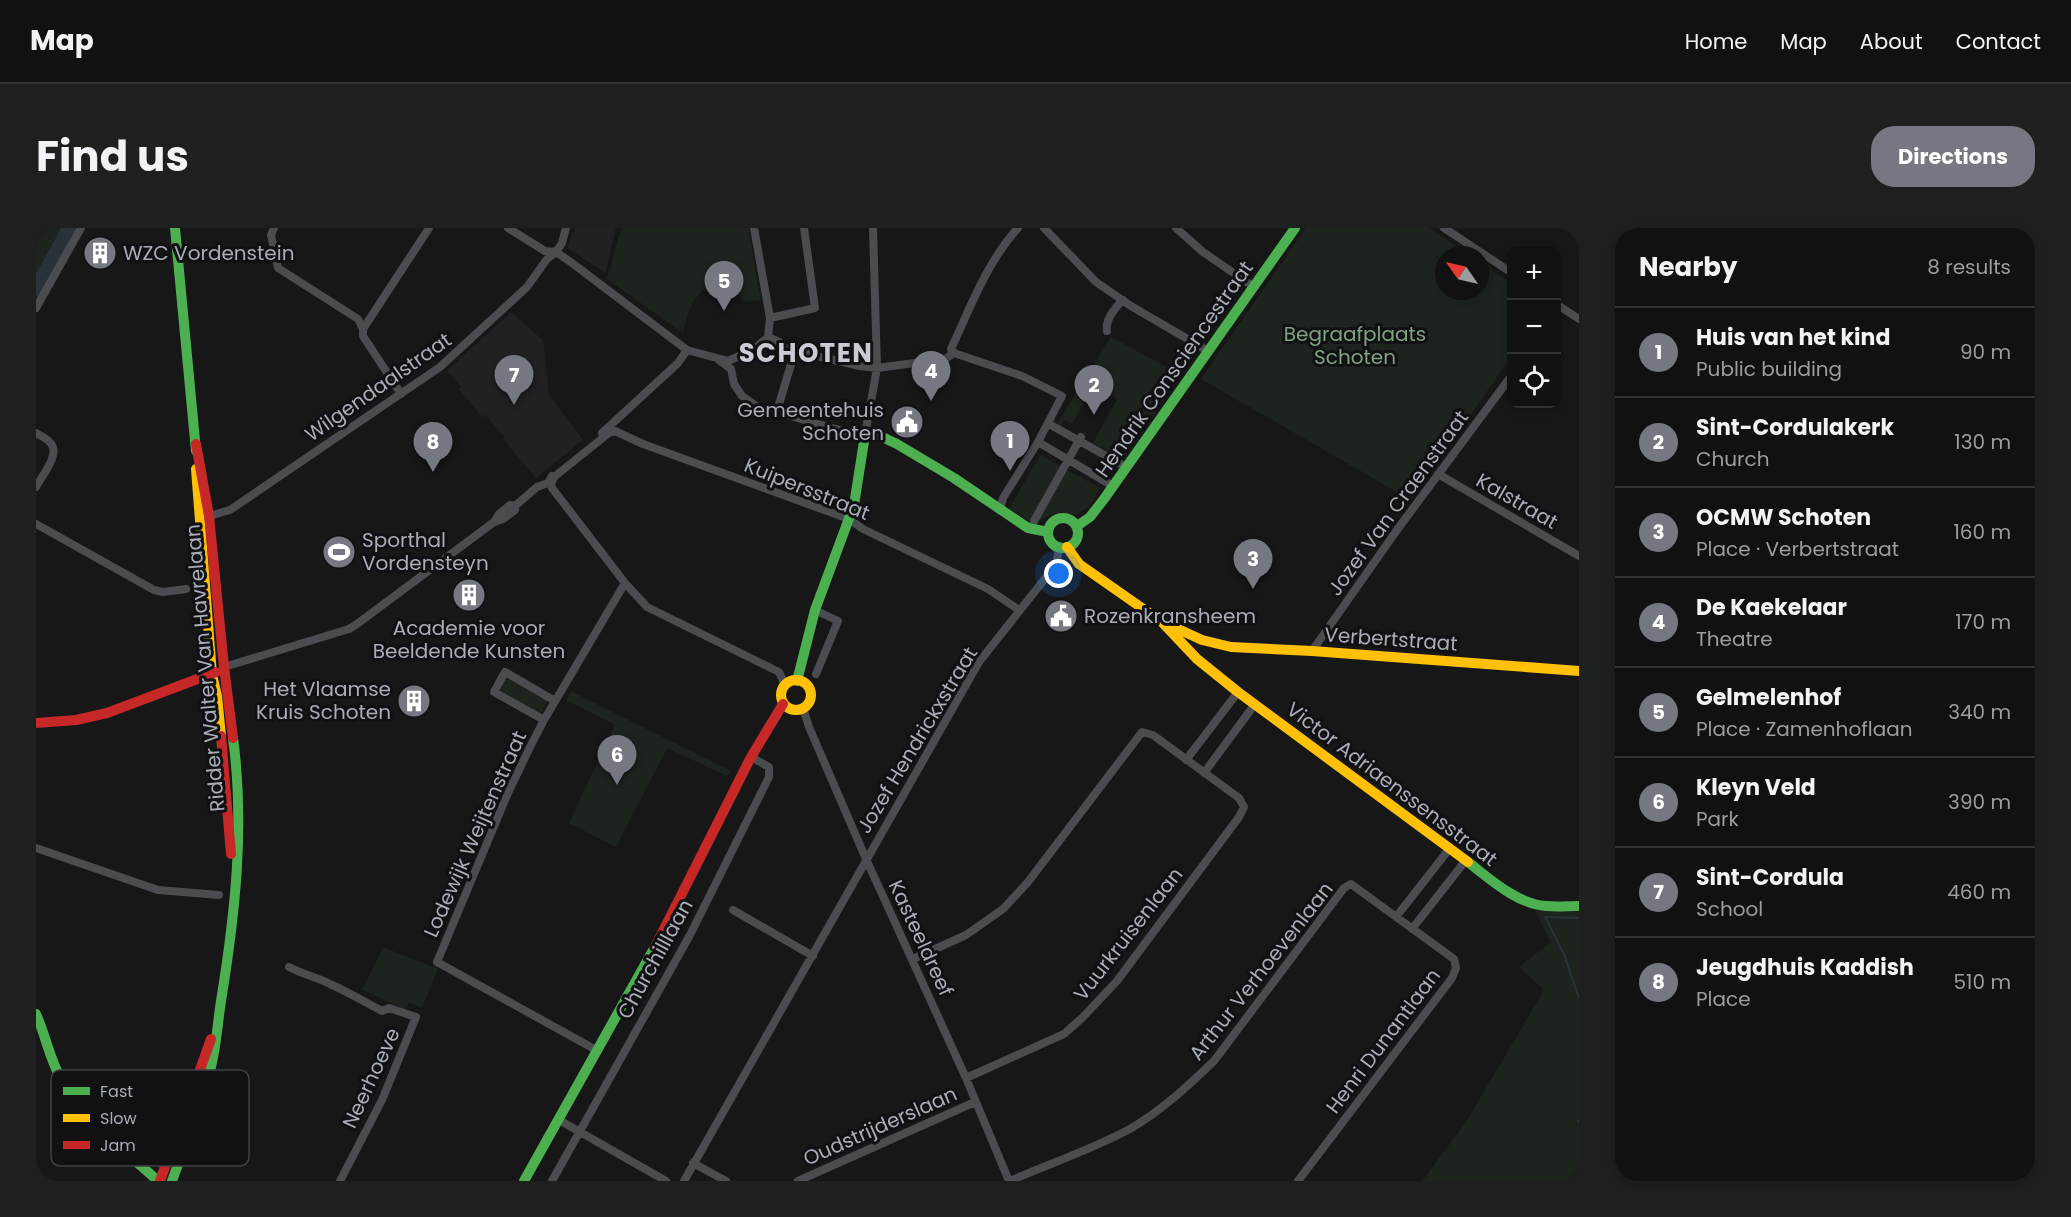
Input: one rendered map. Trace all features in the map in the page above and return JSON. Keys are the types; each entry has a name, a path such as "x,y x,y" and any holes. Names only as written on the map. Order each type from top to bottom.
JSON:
{"street":[{"path":"36,308 81,228"},
{"name":"Ridder Walter Van Havrelaan","path":"168,228 177,252"},
{"name":"Ridder Walter Van Havrelaan","path":"175,228 196,444 198,522 212,675 217,696 234,890"},
{"path":"363,329 429,228"},
{"path":"508,228 545,251 556,252 687,350 728,361 753,350 768,337 770,318 754,228"},
{"name":"Wilgendaalstraat","path":"198,522 230,510 440,368 488,326 527,287 547,259 556,252 566,228"},
{"path":"770,318 815,308 804,228"},
{"path":"796,681 815,610 854,505 877,368 873,228"},
{"path":"1000,510 1003,498 1038,442 1062,396 1022,376 954,353 951,349 988,271 1008,239 1018,228"},
{"path":"1044,228 1096,282 1208,351"},
{"path":"1176,228 1203,252 1254,287"},
{"name":"Hendrik Consciencestraat","path":"1077,526 1090,518 1295,228"},
{"path":"1444,228 1507,270"},
{"path":"273,232 278,268 358,319 363,329 363,336 401,394"},
{"path":"1107,331 1106,327 1112,314 1123,300"},
{"path":"1561,310 1579,319"},
{"path":"768,337 779,342"},
{"path":"36,723 76,720 107,713 212,675 224,667 349,629 494,522 499,514 510,505 515,506 537,487 548,483 555,472 678,363 687,350"},
{"path":"954,353 945,359 877,368 792,350 773,411 850,433 878,435 954,478 1032,529 1048,532 1051,523 1060,518 1070,519 1077,526 1076,541 1063,547"},
{"path":"718,359 731,369 734,384 742,396 758,407"},
{"name":"Jozef Van Craenstraat","path":"1312,651 1507,382"},
{"path":"1048,424 1080,439 1126,467"},
{"name":"Kuipersstraat","path":"625,583 551,484 554,477 609,433 615,431 643,444 849,519 863,529 988,589 1019,610"},
{"path":"36,433 47,439 54,450 36,486"},
{"path":"1032,529 1034,520 1080,439"},
{"path":"1038,442 1113,486"},
{"name":"Ridder Walter Van Havrelaan","path":"196,444 209,516 224,667 238,774 238,852 229,953 218,1038 210,1070"},
{"name":"Kalstraat","path":"1438,474 1579,556"},
{"path":"36,524 154,590 164,592 186,589"},
{"name":"Verbertstraat","path":"1048,532 1050,542 1063,547 1079,564 1162,622 1202,640 1231,648 1312,651 1579,671"},
{"name":"Jozef Hendrickxstraat","path":"684,1181 980,662 1057,561 1063,547"},
{"path":"625,583 647,607 779,672 785,685"},
{"name":"Lodewijk Weijtenstraat","path":"598,1051 436,962 507,793 544,720 625,583"},
{"path":"815,610 838,621 816,674"},
{"name":"Verbertstraat","path":"1162,622 1197,659"},
{"path":"1197,659 1202,640"},
{"name":"Victor Adriaenssensstraat","path":"1197,659 1238,692 1521,900 1544,906 1579,906"},
{"name":"Lodewijk Weijtenstraat","path":"544,720 494,692 505,672 555,701"},
{"path":"796,681 806,685 810,694 807,704 795,710 783,704 781,694 785,685 796,681"},
{"path":"1186,760 1238,692"},
{"name":"Churchilllaan","path":"524,1181 653,951 751,757 783,704"},
{"path":"1203,773 1255,704"},
{"name":"Kasteeldreef","path":"803,708 866,859 966,1078 1009,1181"},
{"name":"Vuurkruisenlaan","path":"913,959 966,935 1003,909 1028,882 1143,732 1153,735 1239,798 1244,807 1239,817 1117,981 1083,1017 1064,1034 966,1078"},
{"name":"Churchilllaan","path":"552,1181 690,935 769,777 769,767 751,757"},
{"path":"36,848 158,890 219,895"},
{"path":"1396,917 1450,848"},
{"path":"1412,929 1466,860"},
{"name":"Henri Dunantlaan","path":"1298,1181 1452,978 1456,968 1454,958 1351,884"},
{"name":"Arthur Verhoevenlaan","path":"1009,1181 1128,1130 1191,1084 1215,1061 1344,888 1351,884"},
{"path":"733,910 813,956"},
{"name":"Neerhoeve","path":"289,967 302,975 328,982 382,1011 389,1008 416,1017 382,1100 340,1181"},
{"name":"Ridder Walter Van Havrelaan","path":"201,1070 220,1010"},
{"path":"36,1014 57,1070"},
{"name":"Oudstrijderslaan","path":"798,1181 975,1102"},
{"path":"559,1120 666,1181"},
{"path":"693,1163 726,1181"},
{"path":"143,1166 159,1181"},
{"name":"Ridder Walter Van Havrelaan","path":"159,1181 165,1166"},
{"name":"Ridder Walter Van Havrelaan","path":"172,1181 177,1166"}],"shaded area":[{"path":"574,228 616,228 605,273 568,248"},
{"path":"511,312 543,340 549,395 583,440 536,478 503,439 505,437 485,415 482,417 447,371"}],"green space":[{"path":"36,228 76,228 36,297"},
{"path":"621,228 748,228 761,300 744,302 730,285 717,283 704,289 694,300 688,312 683,333 607,279"},
{"name":"Begraafplaats Schoten","path":"1306,228 1429,228 1456,246 1435,246 1435,300 1489,300 1489,268 1507,280 1507,363 1411,500 1201,379"},
{"path":"1111,337 1181,375 1123,458 1093,443 1117,399 1110,395 1112,385 1108,383 1101,390 1093,386 1072,424 1064,420 1060,426 1057,424"},
{"path":"1040,455 1100,488 1089,507 1075,515 1064,512 1054,514 1035,524 1009,509"},
{"path":"506,678 547,701 540,715 498,691"},
{"path":"571,691 731,771 727,776 667,748 616,847 569,823 615,725 566,700"},
{"path":"1535,911 1579,912 1579,1181 1422,1181 1466,1122 1544,990 1519,967 1551,942"},
{"path":"383,947 438,969 422,1008 409,1002 406,1010 362,990"}],"waterway":[{"path":"36,289 70,228"},
{"path":"1579,918 1545,917 1565,957 1579,998"}],"traffic: fast":[{"path":"175,228 196,451"},
{"path":"1077,526 1090,517 1104,499 1295,228"},
{"path":"797,681 815,610 854,505 865,435 878,435 897,444 954,478 1028,528 1048,532"},
{"path":"1063,518 1074,522 1078,533 1074,544 1063,548 1052,544 1048,533 1052,522 1063,518"},
{"path":"211,1070 226,969 237,870 238,804 233,738"},
{"path":"1468,862 1504,890 1525,901 1546,906 1579,906"},
{"path":"524,1181 656,945"},
{"path":"36,1014 57,1070"},
{"path":"141,1166 158,1181"},
{"path":"172,1181 177,1166"}],"traffic: slow":[{"path":"196,469 212,675 217,696 221,736"},
{"path":"1067,547 1079,564 1162,622 1197,659 1238,692 1468,862"},
{"path":"1165,623 1202,640 1231,647 1579,671"},
{"path":"796,680 802,681 810,689 811,695 810,701 802,709 796,710 790,709 782,701 781,695 782,689 790,681 796,680"}],"traffic: jam":[{"path":"196,444 209,516 233,738"},
{"path":"36,723 76,720 107,713 216,672"},
{"path":"656,945 751,757 783,704"},
{"path":"221,736 231,854"},
{"path":"200,1070 211,1039"},
{"path":"160,1181 165,1166"}],"place":[{"name":"WZC Vordenstein","path":"100,253"},
{"name":"Gelmelenhof","path":"724,311"},
{"name":"De Kaekelaar","path":"931,401"},
{"name":"Sint-Cordula","path":"514,405"},
{"name":"Sint-Cordulakerk","path":"1094,415"},
{"name":"Gemeentehuis Schoten","path":"907,422"},
{"name":"Huis van het kind","path":"1010,471"},
{"name":"Jeugdhuis Kaddish","path":"433,472"},
{"name":"Sporthal Vordensteyn","path":"339,552"},
{"name":"OCMW Schoten","path":"1253,589"},
{"name":"Academie voor Beeldende Kunsten","path":"469,595"},
{"name":"Rozenkransheem","path":"1061,616"},
{"name":"Het Vlaamse Kruis Schoten","path":"414,701"},
{"name":"Kleyn Veld","path":"617,785"}],"district":[{"name":"SCHOTEN","path":"806,353"}]}
